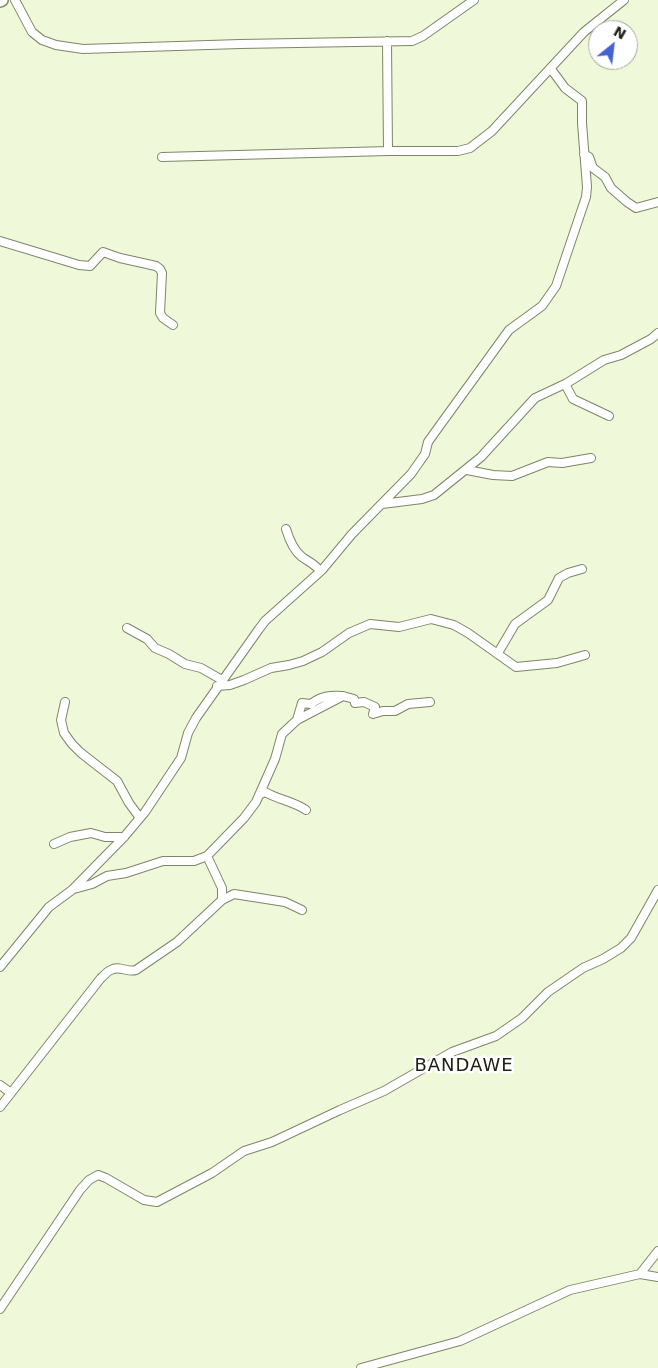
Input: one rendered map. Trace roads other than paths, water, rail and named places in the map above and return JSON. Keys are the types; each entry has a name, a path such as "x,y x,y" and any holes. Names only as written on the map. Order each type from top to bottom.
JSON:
{"street":[{"path":"15,0 32,32 42,40 56,45 83,49 417,39 474,0"},
{"path":"162,156 458,151 470,148 492,131 584,32 624,0"},
{"path":"387,41 388,151"},
{"path":"0,967 49,907 72,890 140,818 178,762 188,733 196,718 219,683 265,621 320,571 352,534 411,474 425,454 428,442 509,330 542,306 550,296 556,286 584,206 587,187 582,101 565,88 551,69"},
{"path":"584,154 589,157 596,172 605,178 611,188 636,208 658,202"},
{"path":"0,241 79,265 90,266 103,252 156,266 162,273 160,313 163,318 173,325"},
{"path":"382,504 429,497 467,470 481,457 535,398 565,384 604,360 620,355 651,339 658,333"},
{"path":"565,384 572,399 609,416"},
{"path":"467,470 493,475 512,476 548,462 562,463 591,458"},
{"path":"286,529 290,542 300,556 316,565 320,571"},
{"path":"498,653 511,630 518,622 548,600 559,578 568,573 582,570"},
{"path":"127,628 147,639 155,648 185,664 201,668 219,683 239,682 271,668 303,661 322,652 349,632 370,624 399,627 425,620 440,621 454,625 498,653 512,666 521,668 557,663 585,655"},
{"path":"297,720 302,703 310,704 330,695 354,699 355,703 364,702 374,707 373,714 383,711 395,711 408,704 430,702"},
{"path":"72,890 92,884 105,877 126,873 163,861 194,861 208,856 244,818 261,794 275,759 282,734 297,720 343,696"},
{"path":"65,702 61,720 64,733 81,753 117,780 129,803 140,818"},
{"path":"261,794 265,792 277,798 285,799 306,810"},
{"path":"54,844 70,837 91,833 105,837 124,837"},
{"path":"208,856 222,888 222,900"},
{"path":"0,1309 80,1190 95,1176 98,1175 106,1178 144,1200 157,1202 212,1173 244,1151 272,1142 340,1110 384,1092 452,1052 496,1036 522,1018 548,992 583,968 621,948 630,938 658,890"},
{"path":"0,1107 101,978 111,969 121,968 130,972 136,970 177,942 222,900 234,894 285,902 302,910"},
{"path":"0,952 7,957"},
{"path":"0,1084 11,1093"},
{"path":"640,1274 658,1251"},
{"path":"361,1368 460,1341 570,1290 640,1274 658,1277"}],"district":[{"name":"BANDAWE","path":"464,1066"}]}
